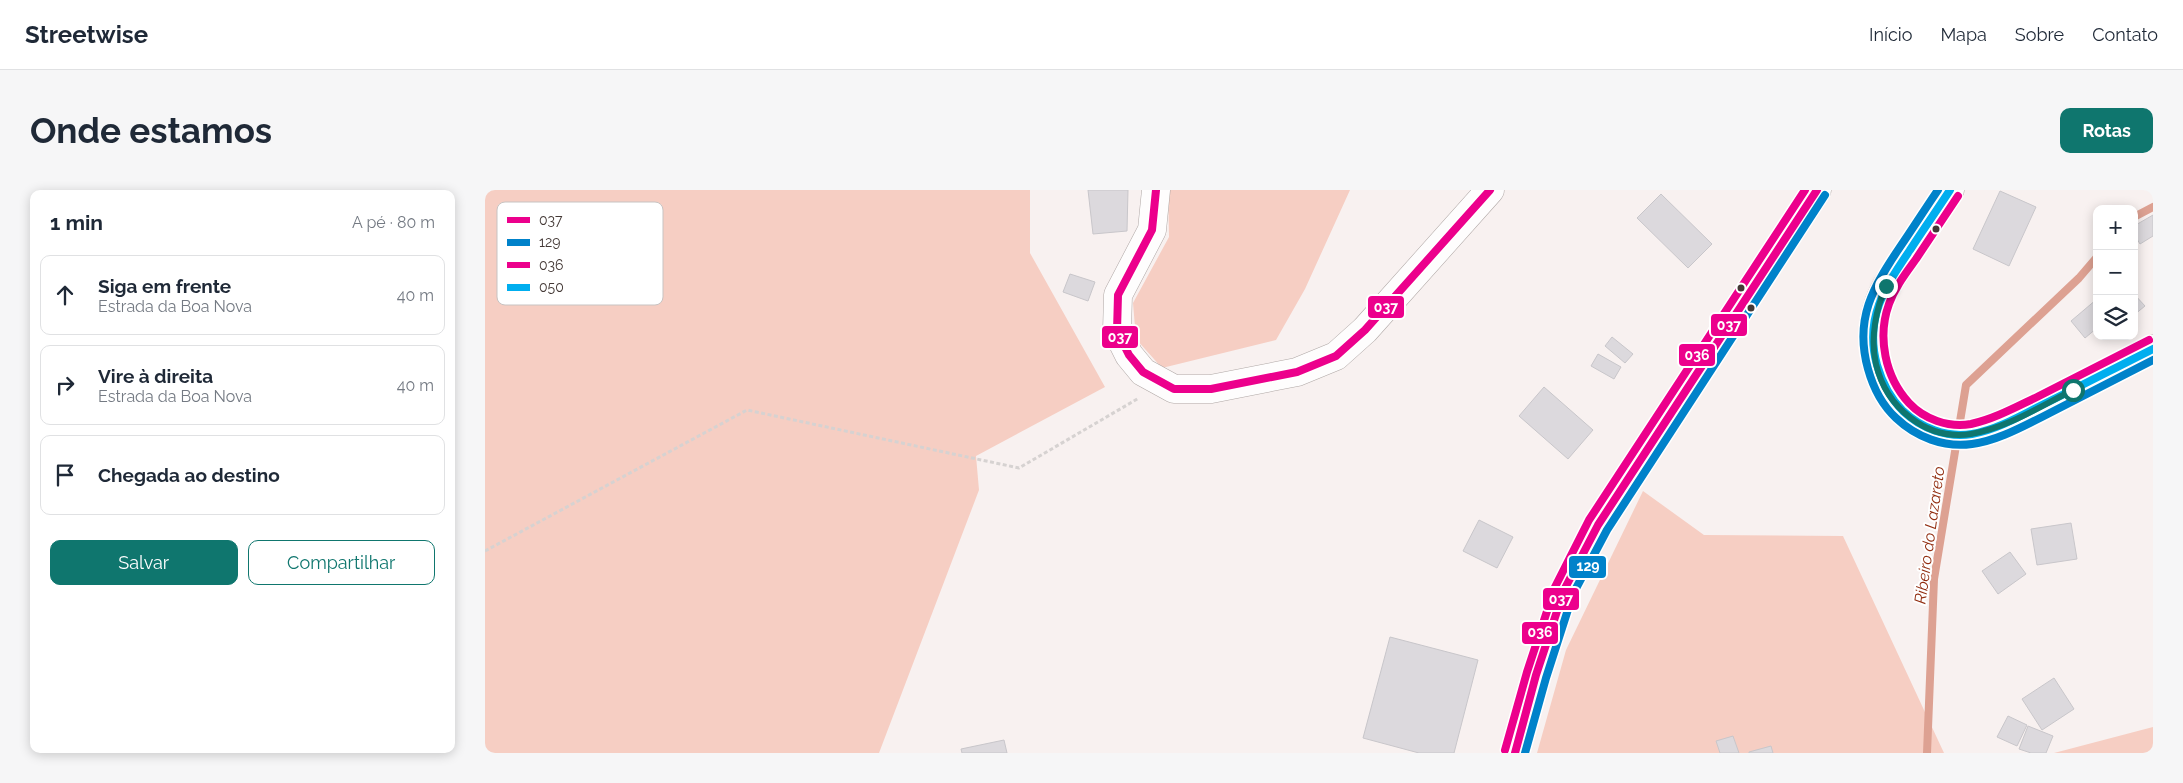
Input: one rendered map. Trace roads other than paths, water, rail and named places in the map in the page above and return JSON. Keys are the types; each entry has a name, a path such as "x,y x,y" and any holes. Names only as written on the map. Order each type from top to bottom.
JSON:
{"main road":[{"path":"1156,190 1152,230 1118,295 1117,331 1129,354 1143,372 1174,389 1211,389 1297,372 1336,356 1365,330 1490,190"},
{"path":"1515,753 1536,675 1564,590 1598,525 1817,190"},
{"path":"1950,190 1886,286 1878,304 1873,333 1875,363 1883,385 1907,416 1922,426 1941,434 1969,434 1987,430 2018,417 2153,349"}],"waterway":[{"name":"Ribeiro do Lazareto","path":"2138,215 2153,207"},
{"name":"Ribeiro do Lazareto","path":"1927,753 1934,579 1966,385 2079,278 2093,262"}]}
